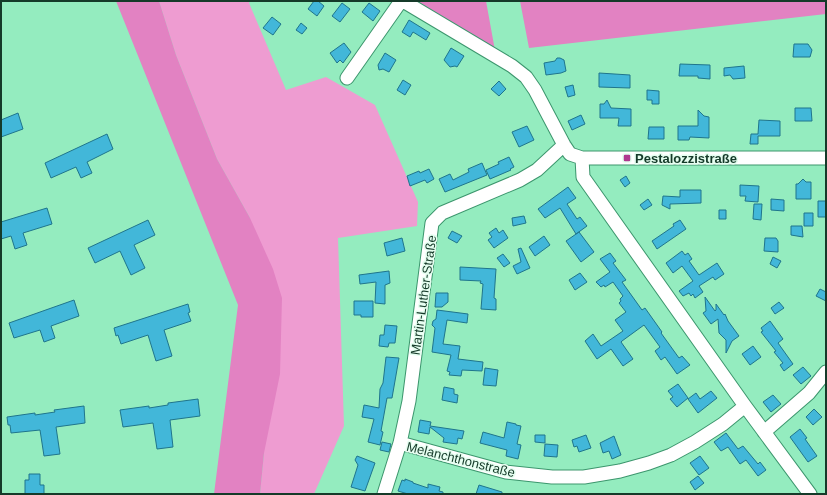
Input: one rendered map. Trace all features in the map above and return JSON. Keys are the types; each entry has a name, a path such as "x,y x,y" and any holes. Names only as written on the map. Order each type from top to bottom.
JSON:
{"street":[{"path":"347,78 402,1 512,66 526,77 536,90 570,154 582,158 826,158"},
{"name":"Martin-Luther-Straße","path":"384,494 400,443 409,401 432,223 442,213 520,180 538,170 564,145"},
{"path":"582,158 583,177 745,406 810,494"},
{"path":"764,432 809,393 826,372"},
{"name":"Melanchthonstraße","path":"400,443 506,472 552,477 584,477 620,471 671,455 723,424 745,406"}],"shaded area":[{"path":"116,1 159,1 176,55 217,159 250,218 273,269 282,298 280,374 264,453 260,494 214,494 238,305"},
{"path":"159,1 250,1 249,3 286,90 326,77 375,105 418,202 417,226 338,238 344,426 314,494 260,494 264,453 250,218 217,159 176,55"},
{"path":"403,1 486,1 496,56"},
{"path":"520,1 826,1 826,14 529,48"}],"building":[{"path":"314,1 318,1 324,6 317,16 308,9"},
{"path":"342,3 350,9 340,22 332,16"},
{"path":"369,3 380,11 373,21 362,12"},
{"path":"272,17 281,24 273,35 263,28"},
{"path":"409,20 430,33 426,40 413,32 410,37 402,32"},
{"path":"301,23 307,28 302,34 296,30"},
{"path":"344,43 351,52 343,63 340,60 337,63 330,53"},
{"path":"794,44 808,44 812,50 810,57 793,57"},
{"path":"451,48 464,56 457,67 450,67 444,60"},
{"path":"385,53 396,60 389,72 383,69 379,70 378,65"},
{"path":"557,58 564,60 566,71 546,75 544,63 555,61"},
{"path":"680,64 710,65 710,79 698,78 698,76 679,76"},
{"path":"744,66 745,78 733,79 730,75 724,76 724,68"},
{"path":"599,73 630,75 630,88 599,87"},
{"path":"403,80 411,85 405,95 397,90"},
{"path":"499,81 506,89 499,96 491,89"},
{"path":"573,85 575,95 568,97 565,87"},
{"path":"647,90 659,91 659,104 652,104 652,100 647,100"},
{"path":"607,100 611,108 631,109 631,126 618,126 619,118 600,118 600,104 604,104"},
{"path":"795,108 811,108 812,121 795,121"},
{"path":"698,110 704,116 709,117 709,138 690,137 689,140 678,140 678,126 698,126"},
{"path":"18,113 23,129 1,137 1,120"},
{"path":"581,115 585,124 572,130 568,121"},
{"path":"759,120 780,121 780,136 758,136 758,144 750,144 751,134 758,134"},
{"path":"527,126 534,140 519,147 512,132"},
{"path":"649,127 664,127 664,139 648,139"},
{"path":"107,134 113,149 87,162 92,173 81,178 76,167 51,178 45,163"},
{"path":"509,157 514,167 510,169 511,170 490,179 486,170"},
{"path":"482,163 487,175 445,192 439,179 450,174 453,180 469,172 468,169"},
{"path":"429,169 434,179 427,183 425,180 410,186 407,176"},
{"path":"626,176 630,183 625,187 620,180"},
{"path":"803,179 806,182 811,182 811,199 796,199 796,184"},
{"path":"740,185 759,186 758,202 745,201 746,196 740,196"},
{"path":"568,187 576,198 567,204 577,219 580,217 587,226 576,234 560,208 545,218 538,209"},
{"path":"680,190 701,190 701,203 670,204 670,209 662,205 663,196 680,197"},
{"path":"648,199 652,205 644,210 640,205"},
{"path":"771,199 784,200 784,211 771,210"},
{"path":"818,201 826,201 826,217 818,217"},
{"path":"754,204 762,204 761,220 753,219"},
{"path":"47,208 52,224 23,233 27,245 15,249 11,236 1,239 1,222"},
{"path":"719,210 726,210 726,219 719,219"},
{"path":"804,213 813,213 813,226 804,226"},
{"path":"524,216 526,223 513,226 512,218"},
{"path":"148,220 155,235 134,245 145,268 131,275 120,251 95,263 88,248"},
{"path":"680,220 686,229 657,249 652,241"},
{"path":"791,226 802,226 803,237 791,235"},
{"path":"496,228 499,233 503,230 508,238 494,248 488,240 492,237 489,233"},
{"path":"452,231 462,236 457,243 448,238"},
{"path":"579,232 594,252 581,262 566,241"},
{"path":"544,236 550,245 535,256 529,247"},
{"path":"402,238 405,251 387,256 384,243"},
{"path":"765,238 776,238 778,241 778,252 764,251"},
{"path":"521,248 530,268 517,274 513,266 521,262 518,249"},
{"path":"682,251 685,255 688,253 692,259 689,261 699,275 717,263 724,274 715,280 713,277 699,286 703,292 695,298 693,294 691,296 689,293 683,296 679,291 693,281 682,266 673,273 666,263"},
{"path":"610,253 616,261 613,263 626,280 622,282 642,310 645,308 679,358 682,356 690,365 677,374 665,357 661,360 655,351 660,347 644,325 621,342 633,359 623,366 611,349 597,359 585,341 593,334 601,346 623,331 615,320 626,312 619,303 623,296 613,282 605,287 604,285 601,287 596,282 610,272 600,259"},
{"path":"503,254 510,263 504,267 497,258"},
{"path":"773,257 781,261 777,268 770,264"},
{"path":"460,267 496,269 494,298 496,299 496,310 481,309 483,284 480,283 481,281 460,280"},
{"path":"389,271 390,283 385,285 385,304 375,303 376,282 360,284 359,275"},
{"path":"580,273 587,282 575,290 569,280"},
{"path":"820,289 826,292 826,301 816,296"},
{"path":"436,293 448,293 448,302 442,307 435,307"},
{"path":"705,297 715,311 716,304 724,315 725,314 728,321 739,336 732,341 726,353 726,340 719,333 718,319 711,324 703,313 706,311"},
{"path":"74,300 79,316 51,326 55,338 44,342 40,330 14,338 9,323"},
{"path":"354,301 373,301 373,317 361,317 361,315 354,315"},
{"path":"779,302 784,308 775,314 771,308"},
{"path":"188,304 190,312 188,313 191,321 164,330 172,356 156,361 148,335 121,344 118,335 116,336 114,328"},
{"path":"437,310 468,314 467,323 447,320 443,344 460,346 458,359 483,362 482,371 462,370 461,376 449,375 450,372 447,371 451,355 432,352 435,328 432,325 433,321 436,319"},
{"path":"770,321 783,339 778,343 793,364 784,371 780,365 783,363 774,352 776,351 761,332 763,331 761,328"},
{"path":"385,325 397,326 395,343 389,343 388,347 379,346 380,335 384,335"},
{"path":"753,346 761,357 750,365 742,354"},
{"path":"386,357 399,358 392,398 387,398 380,445 368,442 374,419 362,417 364,405 379,408 380,389 383,383"},
{"path":"803,367 811,376 801,384 793,375"},
{"path":"485,368 498,370 496,386 483,385"},
{"path":"678,384 688,398 677,407 670,399 673,397 668,391"},
{"path":"444,387 454,389 454,394 458,395 457,403 442,400"},
{"path":"711,391 717,398 698,413 688,399 696,393 700,399"},
{"path":"773,395 781,404 771,412 763,402"},
{"path":"198,399 200,416 170,420 173,447 157,449 153,423 123,427 120,410 149,406 149,408 168,405 168,403"},
{"path":"84,406 85,423 56,427 60,454 44,456 40,430 11,433 10,425 8,425 7,417 35,413 35,415 55,412 54,410"},
{"path":"814,409 822,417 813,425 806,417"},
{"path":"420,420 431,422 430,426 464,431 462,439 458,438 457,444 443,442 444,438 430,427 429,434 418,432"},
{"path":"507,422 521,426 517,444 521,445 518,459 506,456 507,450 480,443 483,432 504,438"},
{"path":"800,429 817,456 808,462 790,437"},
{"path":"726,433 738,449 743,446 758,464 760,462 766,470 758,476 746,460 740,464 728,447 721,451 714,442"},
{"path":"535,435 545,435 545,443 535,442"},
{"path":"586,435 591,448 579,452 577,446 574,447 572,440"},
{"path":"614,436 621,455 612,459 609,451 603,453 600,443"},
{"path":"382,442 391,444 389,452 380,450"},
{"path":"545,444 558,445 557,457 544,456"},
{"path":"357,456 375,463 365,491 351,487 358,465 355,460"},
{"path":"700,456 709,468 699,475 690,463"},
{"path":"29,474 40,474 40,485 44,485 44,494 25,494 25,480 29,480"},
{"path":"698,476 704,483 695,490 690,482"},
{"path":"405,479 428,488 428,484 440,487 439,491 443,492 443,494 408,494 398,491 402,480 405,481"},
{"path":"479,485 502,492 502,494 476,494"}],"place":[{"name":"Pestalozzistraße","path":"627,158"}]}
